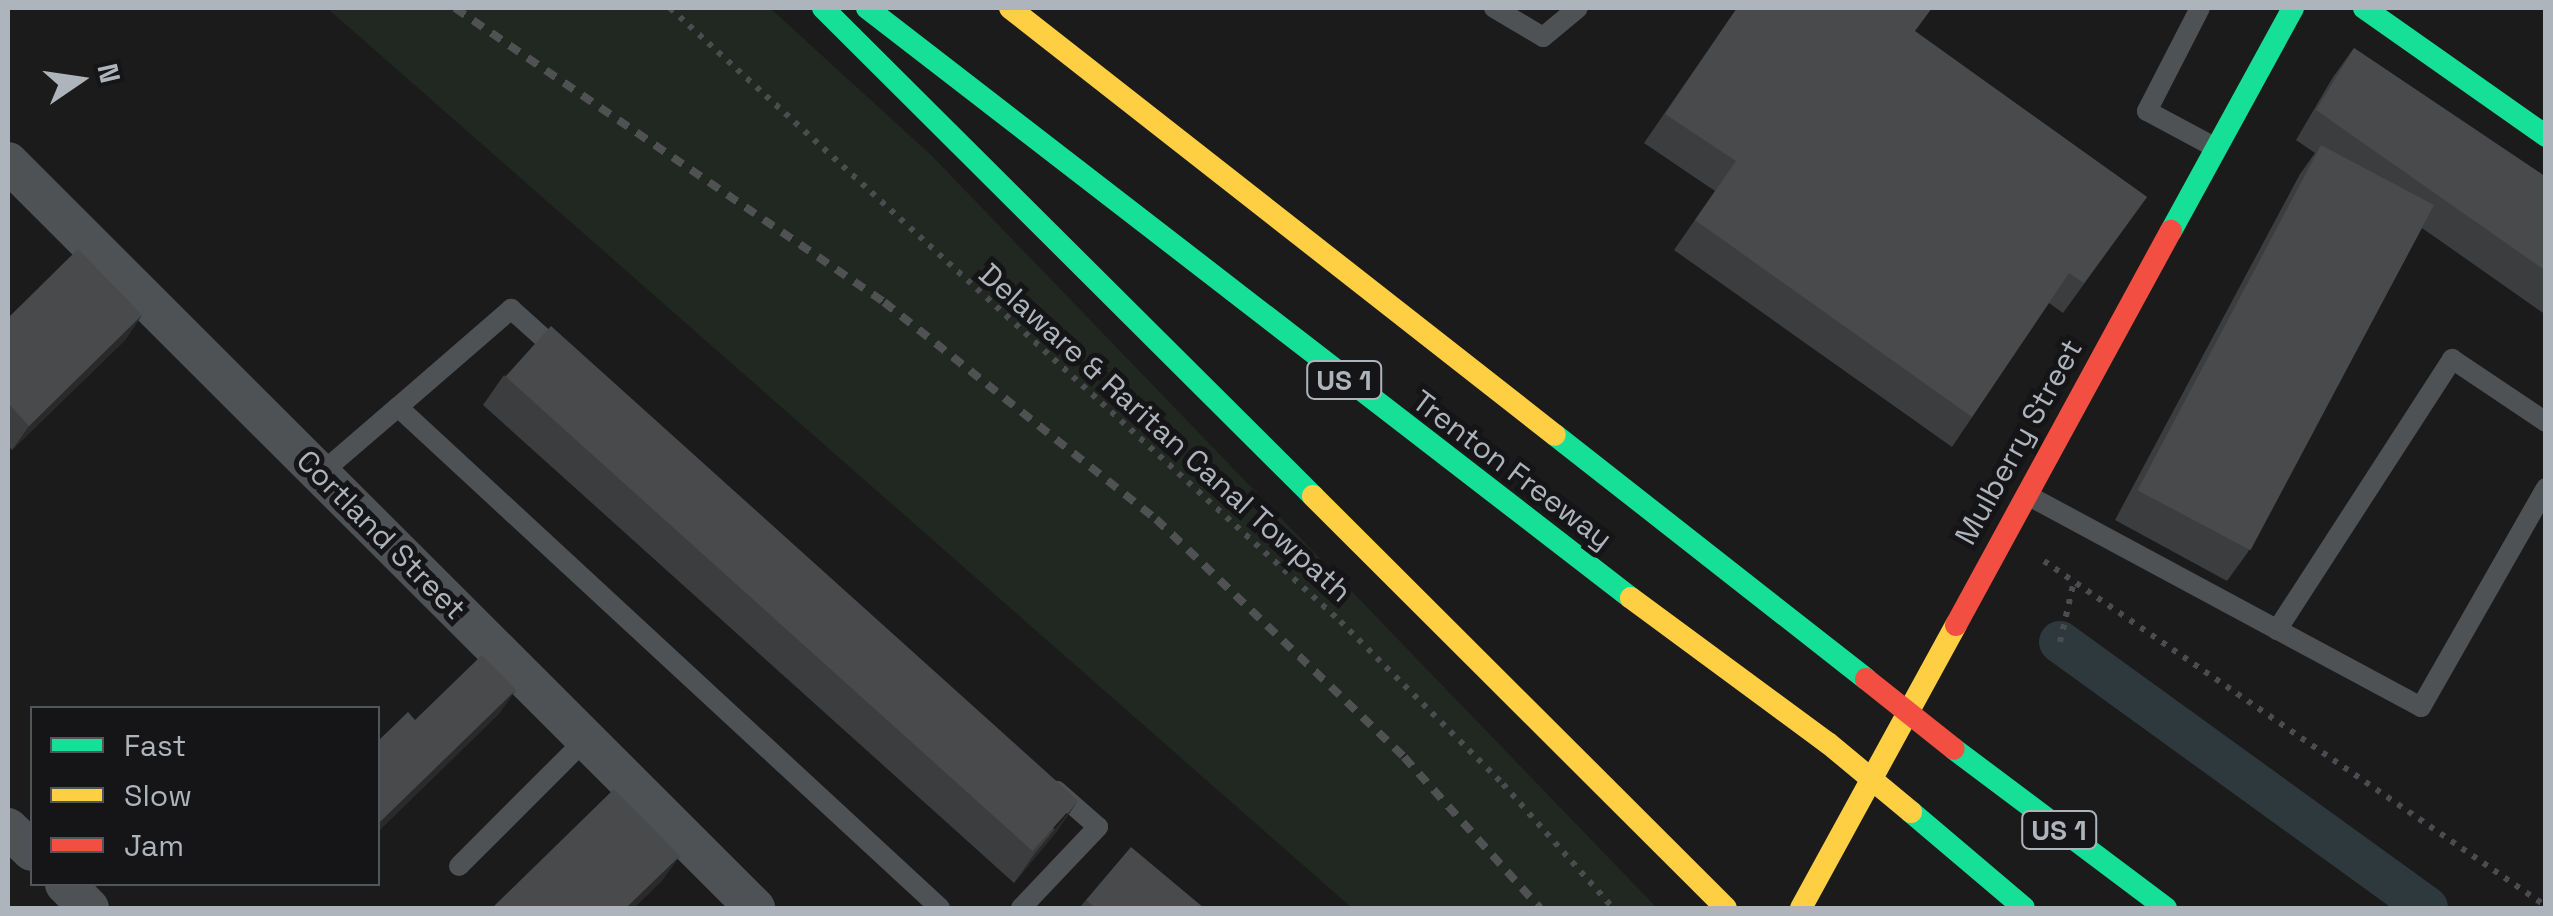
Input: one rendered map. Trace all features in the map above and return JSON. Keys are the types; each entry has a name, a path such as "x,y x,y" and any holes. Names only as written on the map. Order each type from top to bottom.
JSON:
{"main road":[{"path":"823,8 1726,908"},
{"name":"Trenton Freeway","path":"867,8 1503,504 1828,743 2024,908"},
{"name":"Trenton Freeway","path":"1010,8 1954,749 2166,908"},
{"name":"Mulberry Street","path":"1801,908 2024,493 2293,8"},
{"path":"2364,8 2546,136"},
{"path":"2122,878 2152,908"}],"street":[{"name":"Cortland Street","path":"8,162 755,908"},
{"path":"8,828 30,850"},
{"path":"66,886 90,908"}],"lane":[{"path":"1494,8 1543,37 1578,8"},
{"path":"2200,8 2147,111 2214,147"},
{"path":"320,474 511,309 584,374"},
{"path":"2277,630 2452,359 2546,422"},
{"path":"398,406 940,908"},
{"path":"2024,493 2421,707 2546,488"},
{"path":"459,866 586,739"},
{"path":"1021,908 1098,827 1040,775"}],"path":[{"name":"Delaware & Raritan Canal Towpath","path":"670,8 790,124 1340,621 1503,784 1613,908"},
{"path":"2038,556 2546,906"},
{"path":"2060,642 2074,580"}],"shaded area":[{"path":"327,8 770,8 932,156 1657,908 1352,908"}],"building":[{"path":"1737,8 1932,8 1915,31 2147,197 2084,283 2069,273 1972,417 1695,220 1736,161 1665,114"},
{"path":"2354,48 2546,177 2546,271 2316,110"},
{"path":"2321,145 2434,205 2250,550 2137,490"},
{"path":"78,249 142,315 29,426 8,403 8,318"},
{"path":"551,326 1078,800 1032,851 505,377"},
{"path":"482,655 516,690 380,822 380,739 408,712 415,720"},
{"path":"614,789 680,856 626,908 492,908"},
{"path":"1131,847 1204,908 1095,908 1086,900"}],"waterway":[{"path":"2060,642 2427,908"}],"railway":[{"path":"455,8 884,302 1156,519 1404,757 1540,908"}],"traffic: fast":[{"path":"823,8 1313,496"},
{"path":"867,8 1631,598"},
{"path":"2171,231 2293,8"},
{"path":"2364,8 2546,136"},
{"path":"1555,435 1866,679"},
{"path":"1954,749 2166,908"},
{"path":"1911,812 2024,908"}],"traffic: slow":[{"path":"1010,8 1555,435"},
{"path":"1313,496 1726,908"},
{"path":"1631,598 1828,743"},
{"path":"1801,908 1956,625"},
{"path":"1828,743 1911,812"}],"traffic: jam":[{"path":"1956,625 2171,231"},
{"path":"1866,679 1954,749"}]}
